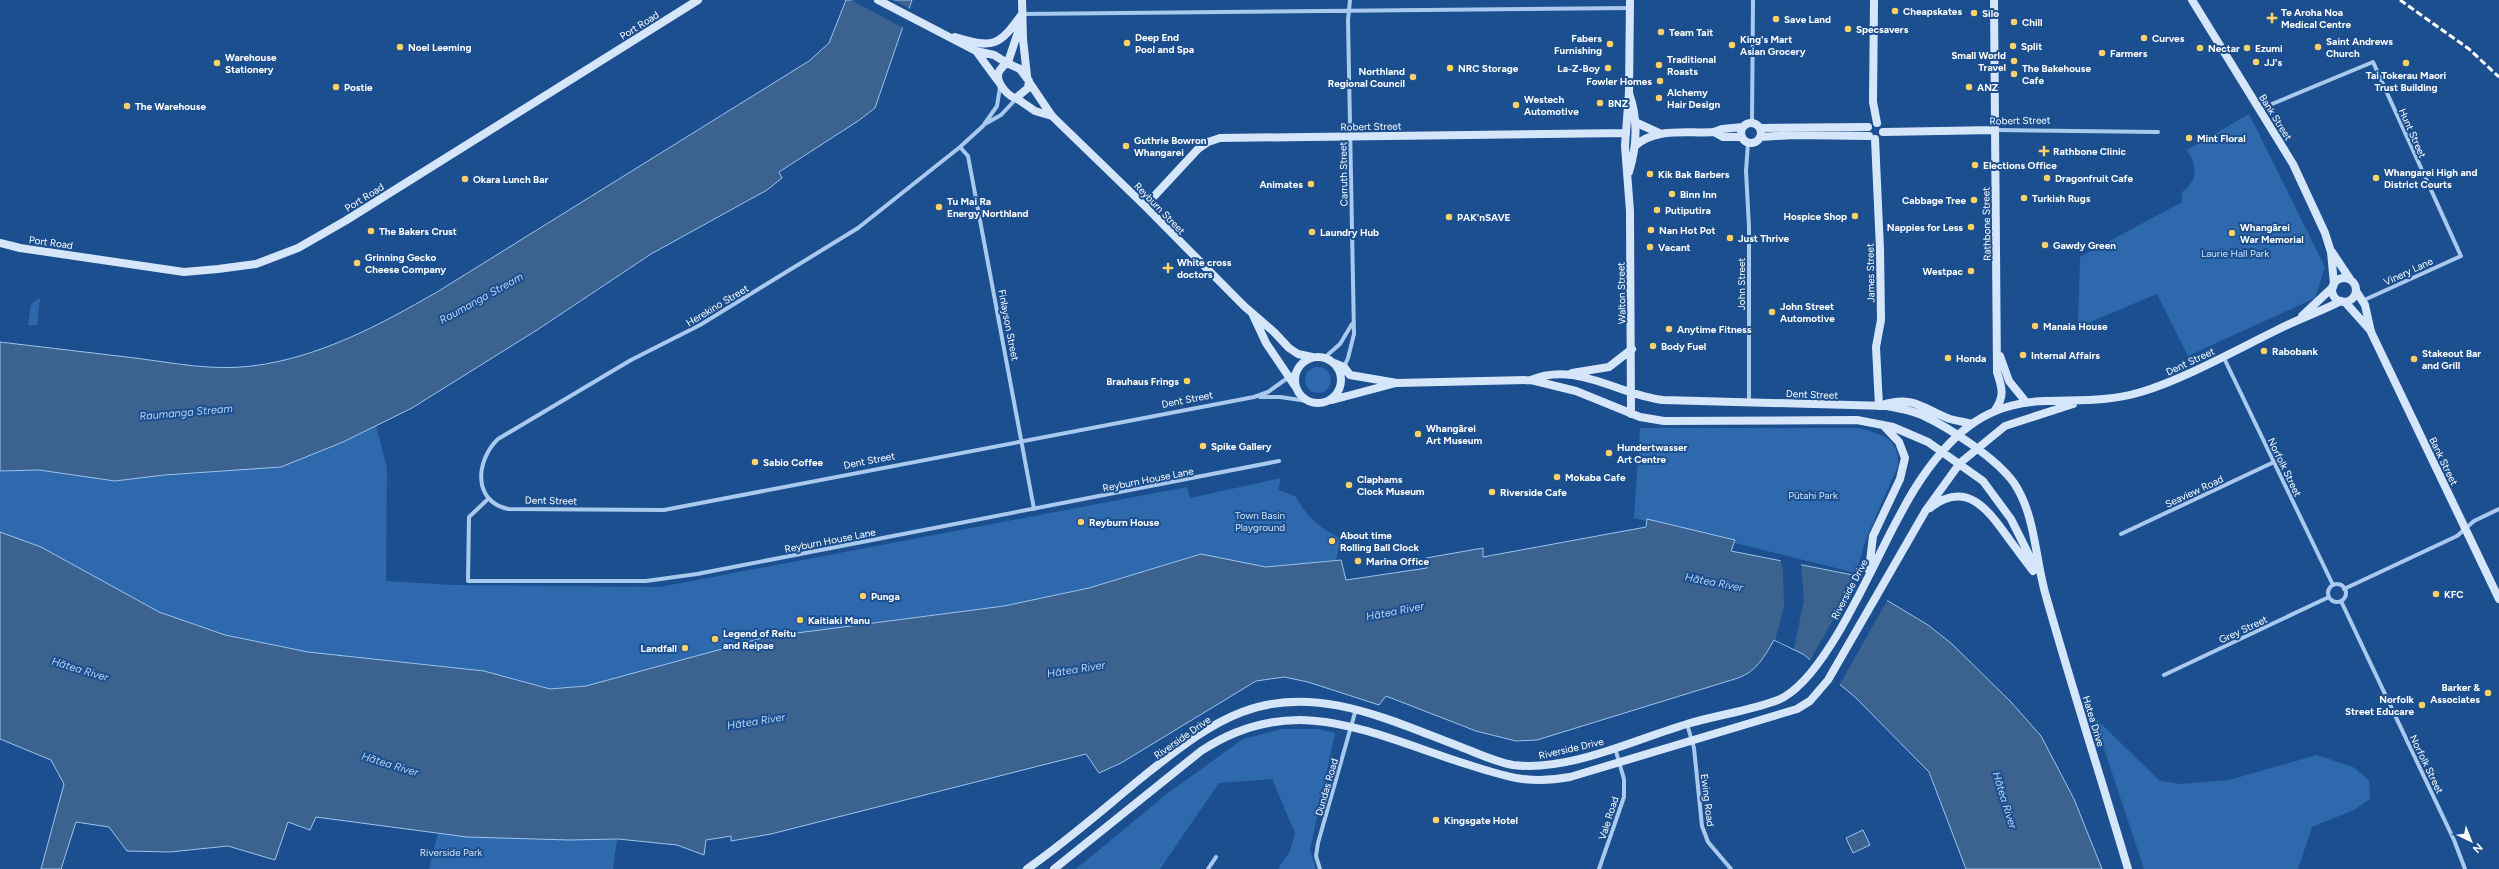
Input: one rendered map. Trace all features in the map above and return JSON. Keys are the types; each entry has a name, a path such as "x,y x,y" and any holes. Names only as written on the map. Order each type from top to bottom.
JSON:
{"main road":[{"name":"Port Road","path":"0,243 20,248 184,272 256,264 298,248 345,221 698,0"},
{"path":"878,0 976,52 994,55 1020,69 1028,79 1025,92 1016,98 1000,84 976,52"},
{"name":"Reyburn Street","path":"1022,0 1028,79 1052,116 1145,206 1253,315 1293,351 1312,358"},
{"path":"1635,146 1646,138 1660,133 1714,132 1724,136 1742,137 1748,143 1755,142 1760,137 1793,135 1880,137 1883,132 1881,126 1876,123 1873,102 1874,0"},
{"name":"Rathbone Street","path":"1994,0 1997,372 2003,394 2001,401 1994,410"},
{"name":"Bank Street","path":"2192,0 2293,164 2325,233 2331,252 2334,285"},
{"name":"Walton Street","path":"1630,4 1629,92 1625,133 1625,153 1629,172 1632,349 1631,414"},
{"path":"940,33 970,41 991,43 1003,38 1022,14"},
{"name":"Reyburn Street","path":"1007,62 1022,14"},
{"path":"1000,84 997,75 1007,62"},
{"name":"Walton Street","path":"1629,92 1635,110 1635,146 1629,172"},
{"name":"Reyburn Street","path":"1016,98 1035,111 1052,116"},
{"path":"1635,122 1660,133"},
{"path":"1714,132 1722,128 1743,127 1752,122 1760,128 1868,127 1876,123"},
{"path":"1742,137 1743,127"},
{"path":"1868,127 1872,138"},
{"path":"1760,128 1760,137"},
{"name":"Robert Street","path":"1883,132 1995,130"},
{"name":"Robert Street","path":"1145,206 1198,149 1214,139 1625,133"},
{"name":"James Street","path":"1872,138 1880,250 1881,320 1876,347 1879,406"},
{"name":"Bank Street","path":"2331,252 2350,279"},
{"path":"2343,278 2350,279 2355,284 2356,291 2354,297 2345,304 2333,294 2334,285 2343,278"},
{"name":"Dent Street","path":"2300,318 2334,285"},
{"name":"Bank Street","path":"2356,291 2362,301 2371,332 2499,599"},
{"name":"Bank Street","path":"2345,304 2371,332"},
{"name":"Dent Street","path":"1342,370 1350,375 1397,383 1531,380 1576,391 1631,414 1664,421 1857,420 1882,424 1902,430 1943,451 1960,463 1975,448 2005,426 2081,402 2138,393 2223,356 2300,318 2345,304"},
{"name":"Reyburn Street","path":"1253,315 1266,343 1295,387"},
{"path":"1564,375 1609,367 1632,349"},
{"name":"Rathbone Street","path":"1998,352 2009,381 2026,402"},
{"path":"1312,358 1324,358 1334,363 1342,370 1340,389 1331,400 1319,404 1307,401 1295,387 1296,372 1302,362 1312,358"},
{"name":"Dent Street","path":"1531,380 1542,375 1564,375 1599,381 1631,392 1663,400 1879,406 1908,410 1922,416 1957,436 1994,410 2026,402 2081,402"},
{"name":"Dent Street","path":"1331,400 1397,383"},
{"path":"1879,406 1894,401 1916,402 1949,418 1972,424"},
{"path":"1868,576 1872,536 1900,479 1905,458 1899,442 1882,424"},
{"name":"Hatea Drive","path":"1957,436 1975,448 2002,470 2018,490 2028,515 2041,578 2128,869"},
{"name":"Riverside Drive","path":"1027,869 1175,752 1221,722 1261,706 1294,701 1320,702 1356,709 1513,765 1550,765 1615,747 1687,724 1775,701 1799,687 1813,672 1868,576 1911,495 1943,451 1957,436"},
{"path":"1054,869 1184,763 1227,736 1267,722 1298,719 1322,720 1350,726 1513,779 1549,781 1570,777 1692,739 1797,709 1810,701 1828,680 1926,510 1960,463"},
{"name":"Hatea Drive","path":"1960,463 1983,481 2004,508 2041,578"},
{"path":"1926,510 1942,501 1955,497 1974,500 1991,514 2041,578"}],"street":[{"name":"Carruth Street","path":"1342,370 1353,341 1350,0"},
{"path":"1752,0 1752,122"},
{"path":"1022,14 1349,11 1630,4"},
{"name":"Hunt Street","path":"2260,109 2372,62 2461,256"},
{"name":"Herekino Street","path":"488,498 482,483 483,463 491,445 506,433 631,360 700,325 858,228 960,148 983,126 997,106 1000,84"},
{"name":"Herekino Street","path":"983,126 1001,115 1016,98"},
{"name":"Robert Street","path":"1995,130 2158,132"},
{"name":"John Street","path":"1748,143 1746,171 1749,227 1749,402"},
{"name":"Finlayson Street","path":"960,148 968,156 1034,509"},
{"name":"Vinery Lane","path":"2362,301 2461,256"},
{"path":"1324,358 1340,344 1352,324"},
{"name":"Norfolk Street","path":"2223,356 2333,585"},
{"name":"Dent Street","path":"488,498 494,504 508,509 664,510 1021,440 1254,397 1268,392 1296,372"},
{"name":"Dent Street","path":"1254,397 1280,397 1307,401"},
{"name":"Reyburn House Lane","path":"488,498 469,517 468,581 665,580 1279,461"},
{"name":"Seaview Road","path":"2121,534 2274,462"},
{"path":"2344,589 2457,536 2474,521 2499,509"},
{"path":"2333,585 2341,585 2344,589 2345,597 2341,601 2332,601 2328,597 2329,589 2333,585"},
{"name":"Grey Street","path":"2164,675 2328,597"},
{"name":"Norfolk Street","path":"2341,601 2454,840 2465,869"},
{"name":"Dundas Road","path":"1320,869 1316,856 1318,842 1356,709"},
{"name":"Ewing Road","path":"1687,724 1692,739 1702,826 1708,842 1731,869"},
{"name":"Vale Road","path":"1599,869 1624,797 1624,779 1615,747"},
{"path":"1208,869 1216,857"}],"green space":[{"name":"Laurie Hall Park","path":"2249,114 2325,267 2315,298 2188,356 2157,294 2078,327 2080,257 2182,202 2182,192 2191,183 2195,172 2193,162 2187,150"},
{"path":"40,298 37,325 28,325 31,304"},
{"path":"1318,367 1327,371 1331,380 1327,389 1318,393 1309,389 1305,380 1309,371"},
{"name":"Town Basin Playground","path":"376,425 387,468 386,581 454,585 660,587 1187,487 1190,498 1281,478 1278,490 1295,496 1314,521 1341,539 1336,560 1266,567 1200,554 1089,588 1004,606 771,637 586,686 550,689 484,671 308,652 225,635 159,612 41,547 0,532 0,471 39,470 115,481 164,475 280,467 343,442"},
{"name":"Pūtahi Park","path":"1640,428 1859,428 1882,435 1888,439 1896,449 1898,466 1866,539 1856,573 1634,518"},
{"path":"2093,716 2160,781 2181,784 2229,780 2317,755 2353,767 2369,780 2370,799 2354,810 2312,827 2298,869 2144,869"},
{"path":"1282,729 1318,729 1335,733 1310,850 1316,869 1278,869 1290,851 1295,833 1272,779 1219,783 1160,869 1076,869 1168,793 1243,739"},
{"name":"Riverside Park","path":"438,833 467,837 617,840 613,869 429,869"}],"water":[{"name":"Raumanga Stream","path":"846,0 912,0 875,108 858,121 779,172 782,178 767,190 651,254 537,330 412,408 343,442 281,467 164,475 115,481 39,470 0,471 0,342 194,366 223,368 252,366 277,362 325,348 371,328 437,292 809,61 829,43"},
{"name":"Hātea River","path":"1647,519 1735,540 1731,551 1853,575 1888,601 1928,625 1952,644 2011,702 2041,736 2074,799 2102,869 1966,869 1929,772 1855,697 1803,654 1774,640 1759,663 1750,672 1738,678 1537,740 1516,741 1476,731 1386,696 1379,705 1308,682 1284,677 1256,681 1121,763 1099,773 1086,754 771,834 731,841 731,836 706,840 704,855 677,845 618,839 569,840 467,837 316,817 310,830 288,822 275,860 228,846 170,852 127,851 109,827 76,822 61,869 41,869 64,784 51,760 0,739 0,532 41,547 159,612 225,635 308,652 484,671 550,689 586,686 766,637 1004,606 1089,588 1201,554 1266,567 1341,560 1346,580 1427,568 1426,558 1483,548 1483,557 1646,527"},
{"path":"1863,830 1870,845 1853,853 1846,838"}],"pier":[{"path":"851,0 893,0 912,10 905,29"},
{"path":"1780,558 1801,563 1804,600 1794,649 1775,640 1784,607 1783,570"},
{"path":"1856,575 1888,599 1839,686 1809,662 1849,592"}],"railway":[{"path":"2400,0 2469,49 2499,77"}],"place":[{"name":"Cheapskates","path":"1895,11"},
{"name":"Silo","path":"1974,13"},
{"name":"Te Aroha Noa Medical Centre","path":"2272,18"},
{"name":"Save Land","path":"1776,19"},
{"name":"Chill","path":"2014,22"},
{"name":"Specsavers","path":"1848,29"},
{"name":"Team Tait","path":"1661,32"},
{"name":"Curves","path":"2144,38"},
{"name":"Deep End Pool and Spa","path":"1127,43"},
{"name":"Fabers Furnishing","path":"1610,44"},
{"name":"King's Mart Asian Grocery","path":"1732,45"},
{"name":"Split","path":"2013,46"},
{"name":"Noel Leeming","path":"400,47"},
{"name":"Saint Andrews Church","path":"2318,47"},
{"name":"Nectar","path":"2200,48"},
{"name":"Ezumi","path":"2247,48"},
{"name":"Farmers","path":"2102,53"},
{"name":"Small World Travel","path":"2014,61"},
{"name":"JJ's","path":"2256,62"},
{"name":"Warehouse Stationery","path":"217,63"},
{"name":"Tai Tokerau Maori Trust Building","path":"2406,63"},
{"name":"Traditional Roasts","path":"1659,65"},
{"name":"NRC Storage","path":"1450,68"},
{"name":"La-Z-Boy","path":"1608,68"},
{"name":"The Bakehouse Cafe","path":"2014,74"},
{"name":"Northland Regional Council","path":"1413,77"},
{"name":"Fowler Homes","path":"1660,81"},
{"name":"Postie","path":"336,87"},
{"name":"ANZ","path":"1969,87"},
{"name":"Alchemy Hair Design","path":"1659,98"},
{"name":"BNZ","path":"1600,103"},
{"name":"Westech Automotive","path":"1516,105"},
{"name":"The Warehouse","path":"127,106"},
{"name":"Mint Floral","path":"2189,138"},
{"name":"Guthrie Bowron Whangarei","path":"1126,146"},
{"name":"Rathbone Clinic","path":"2044,151"},
{"name":"Elections Office","path":"1975,165"},
{"name":"Kik Bak Barbers","path":"1650,174"},
{"name":"Dragonfruit Cafe","path":"2047,178"},
{"name":"Whangarei High and District Courts","path":"2376,178"},
{"name":"Okara Lunch Bar","path":"465,179"},
{"name":"Animates","path":"1311,184"},
{"name":"Binn Inn","path":"1672,194"},
{"name":"Turkish Rugs","path":"2024,198"},
{"name":"Cabbage Tree","path":"1974,200"},
{"name":"Tu Mai Ra Energy Northland","path":"939,207"},
{"name":"Putiputira","path":"1657,210"},
{"name":"Hospice Shop","path":"1855,216"},
{"name":"PAK'nSAVE","path":"1449,217"},
{"name":"Nappies for Less","path":"1971,227"},
{"name":"Nan Hot Pot","path":"1651,230"},
{"name":"The Bakers Crust","path":"371,231"},
{"name":"Laundry Hub","path":"1312,232"},
{"name":"Whangārei War Memorial","path":"2232,233"},
{"name":"Just Thrive","path":"1730,238"},
{"name":"Gawdy Green","path":"2045,245"},
{"name":"Vacant","path":"1650,247"},
{"name":"Grinning Gecko Cheese Company","path":"357,263"},
{"name":"White cross doctors","path":"1168,268"},
{"name":"Westpac","path":"1971,271"},
{"name":"John Street Automotive","path":"1772,312"},
{"name":"Manaia House","path":"2035,326"},
{"name":"Anytime Fitness","path":"1669,329"},
{"name":"Body Fuel","path":"1653,346"},
{"name":"Rabobank","path":"2264,351"},
{"name":"Internal Affairs","path":"2023,355"},
{"name":"Honda","path":"1948,358"},
{"name":"Stakeout Bar and Grill","path":"2414,359"},
{"name":"Brauhaus Frings","path":"1187,381"},
{"name":"Whangārei Art Museum","path":"1418,434"},
{"name":"Spike Gallery","path":"1203,446"},
{"name":"Hundertwasser Art Centre","path":"1609,453"},
{"name":"Sabio Coffee","path":"755,462"},
{"name":"Mokaba Cafe","path":"1557,477"},
{"name":"Claphams Clock Museum","path":"1349,485"},
{"name":"Riverside Cafe","path":"1492,492"},
{"name":"Reyburn House","path":"1081,522"},
{"name":"About time Rolling Ball Clock","path":"1332,541"},
{"name":"Marina Office","path":"1358,561"},
{"name":"KFC","path":"2436,594"},
{"name":"Punga","path":"863,596"},
{"name":"Kaitiaki Manu","path":"800,620"},
{"name":"Legend of Reitu and Reipae","path":"715,639"},
{"name":"Landfall","path":"685,648"},
{"name":"Barker & Associates","path":"2488,693"},
{"name":"Norfolk Street Educare","path":"2422,705"},
{"name":"Kingsgate Hotel","path":"1436,820"}]}
